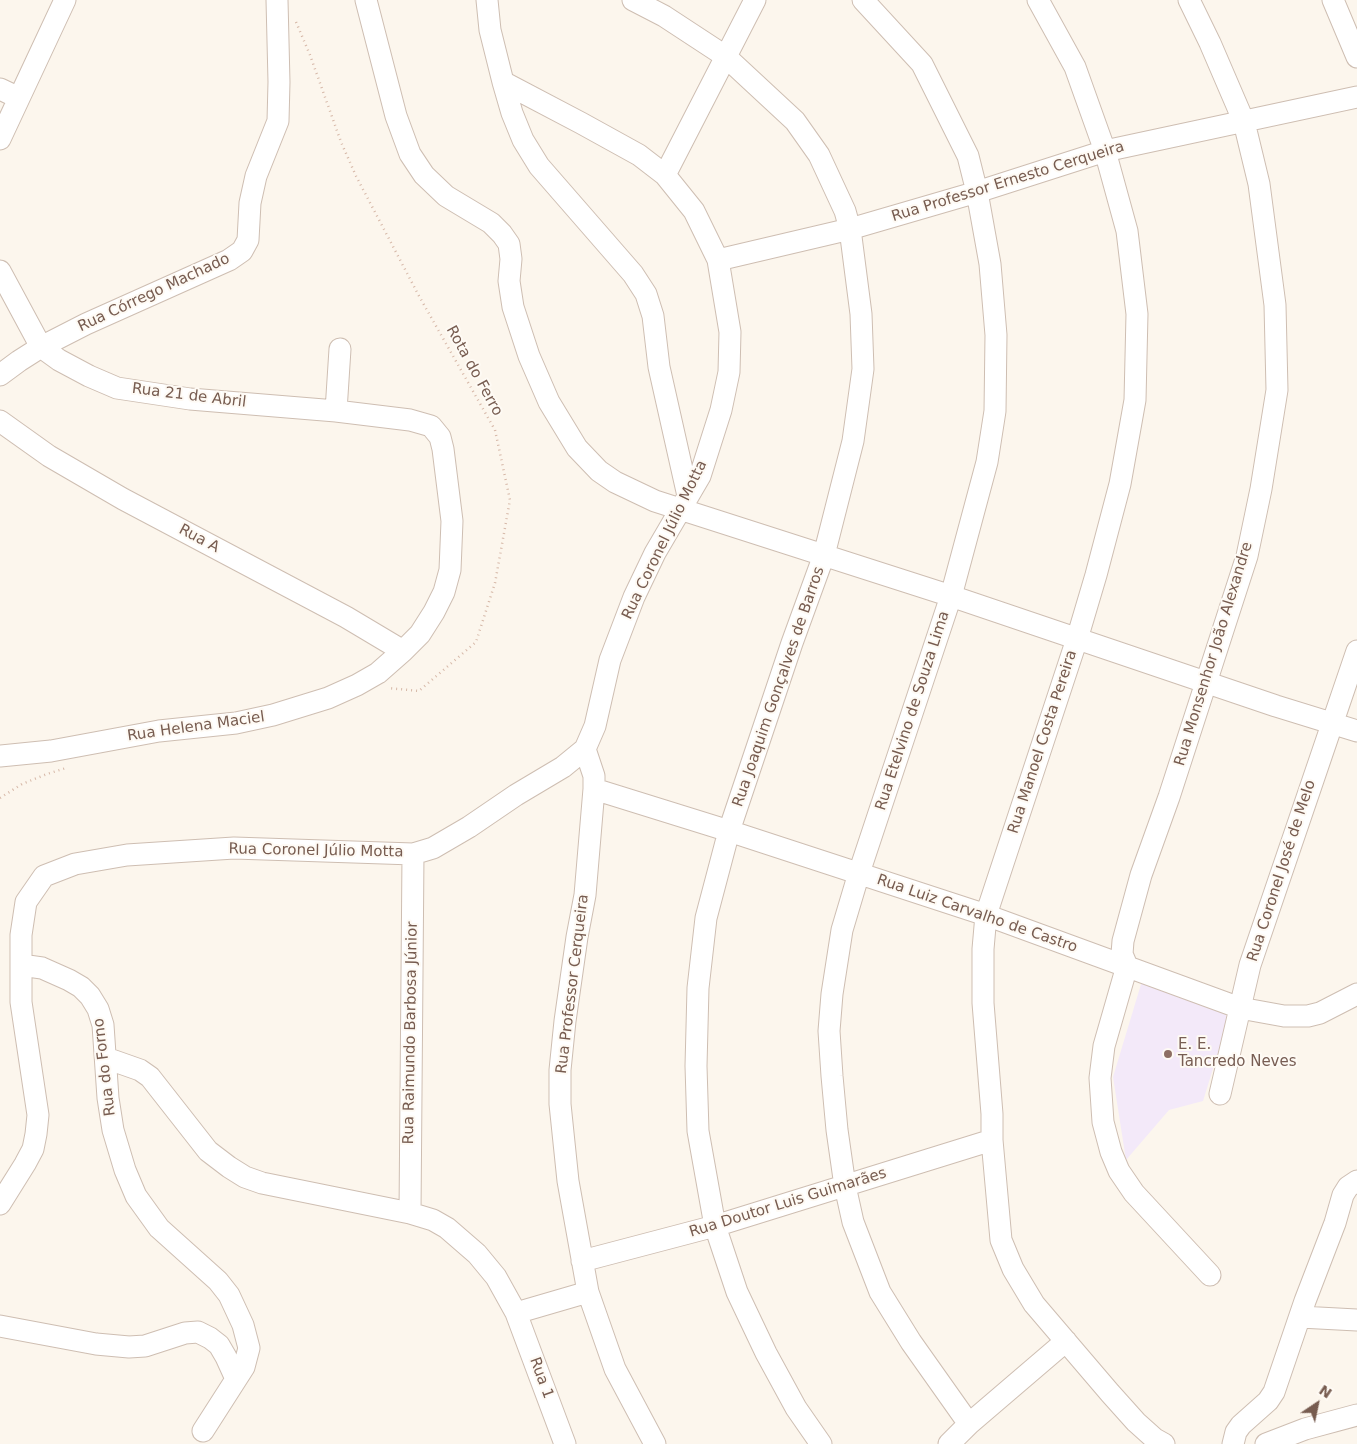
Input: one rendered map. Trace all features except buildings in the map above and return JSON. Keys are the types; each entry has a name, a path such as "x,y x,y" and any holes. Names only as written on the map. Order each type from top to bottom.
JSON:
{"street":[{"path":"0,139 10,93 65,0"},
{"name":"Rua Córrego Machado","path":"0,375 19,360 41,347 86,324 230,260 242,251 248,240 250,203 256,176 278,121 279,82 276,0"},
{"path":"366,0 396,116 410,154 424,175 440,191 491,223 502,234 508,244 511,259 509,281 513,307 520,330 549,402 576,448 600,471 615,482 655,501 684,502 824,555 1276,706 1357,731"},
{"path":"487,0 490,30 503,82 512,113 523,140 539,166 633,274 646,294 653,316 659,368 684,502"},
{"name":"Rua Joaquim Gonçalves de Barros","path":"633,0 664,16 725,56 795,120 819,155 845,211 850,229 861,314 863,369 854,441 824,555 792,642 729,830 706,918 698,988 696,1066 698,1131 715,1226 737,1292 766,1353 796,1408 821,1444"},
{"path":"665,175 755,0"},
{"name":"Rua Etelvino de Souza Lima","path":"863,0 922,64 968,156 978,192 990,264 996,335 995,411 987,462 951,596 858,873 842,930 832,994 829,1030 837,1130 852,1222 880,1292 911,1342 969,1424"},
{"name":"Rua Manoel Costa Pereira","path":"1038,0 1075,67 1105,151 1128,231 1137,314 1135,400 1120,484 1096,575 1077,639 986,915 983,949 983,1003 992,1114 992,1140 1001,1240 1012,1270 1034,1304 1136,1422 1155,1439 1164,1444"},
{"name":"Rua Monsenhor João Alexandre","path":"1189,0 1244,122 1258,184 1275,305 1277,390 1261,489 1247,556 1122,941 1122,954 1127,966 1104,1046 1100,1078 1103,1122 1119,1171 1134,1193 1210,1275"},
{"path":"1333,0 1357,57"},
{"name":"Rua Coronel Júlio Motta","path":"0,1204 33,1149 36,1134 38,1115 22,1002 21,935 26,902 44,876 75,864 127,855 234,848 413,854 433,848 469,827 562,767 585,749 595,726 610,660 634,597 655,553 700,476 721,410 729,372 730,332 718,260 694,211 665,175 639,155 581,122 503,82"},
{"name":"Rua Professor Ernesto Cerqueira","path":"718,260 850,229 978,192 1105,151 1357,97"},
{"name":"Rua 21 de Abril","path":"0,272 41,347 59,360 117,388 190,399 336,411 410,420 431,426"},
{"path":"336,411 340,349"},
{"name":"Rua A","path":"0,421 49,456 123,499 346,618 403,651"},
{"name":"Rua Helena Maciel","path":"0,756 51,751 159,731 236,723 274,715 328,698 378,673 420,634 444,592 451,562 452,521 443,450 440,437 431,426"},
{"name":"Rua Coronel José de Melo","path":"1220,1094 1250,965 1357,651"},
{"name":"Rua Professor Cerqueira","path":"585,749 594,776 594,789 584,896 560,1070 560,1104 567,1171 588,1292 615,1369 655,1444"},
{"name":"Rua Luiz Carvalho de Castro","path":"594,789 729,830 986,915 1240,1008 1284,1016 1308,1016 1320,1013 1357,994"},
{"name":"Rua Raimundo Barbosa Júnior","path":"410,1213 413,854"},
{"name":"Rua do Forno","path":"21,965 42,968 70,980 90,996 98,1009 103,1025 108,1098 113,1130 125,1170 136,1196 159,1228 218,1281 229,1295 243,1325 249,1348 244,1367 203,1430"},
{"name":"Rua 1","path":"106,1058 140,1070 150,1077 208,1151 245,1177 262,1183 410,1213 433,1220 459,1237 477,1254 496,1277 516,1313 564,1444"},
{"name":"Rua Doutor Luis Guimarães","path":"582,1262 715,1226 992,1140"},
{"path":"1233,1444 1240,1425 1268,1401 1274,1392 1335,1223 1343,1195 1357,1181"},
{"path":"516,1313 588,1292"},
{"path":"1300,1317 1357,1320"},
{"path":"0,1326 96,1344 129,1347 145,1346 185,1333 198,1332 219,1345 236,1379"},
{"path":"948,1444 1066,1341"},
{"path":"1276,1443 1305,1429 1357,1415"}],"path":[{"name":"Rota do Ferro","path":"294,16 341,142 356,176 419,296 495,430 510,500 495,582 476,642 419,691 357,685"}],"shaded area":[{"name":"E. E. Tancredo Neves","path":"1142,981 1227,1011 1225,1030 1203,1101 1169,1110 1126,1160 1113,1077"}],"place":[{"name":"E. E. Tancredo Neves","path":"1168,1054"}]}
